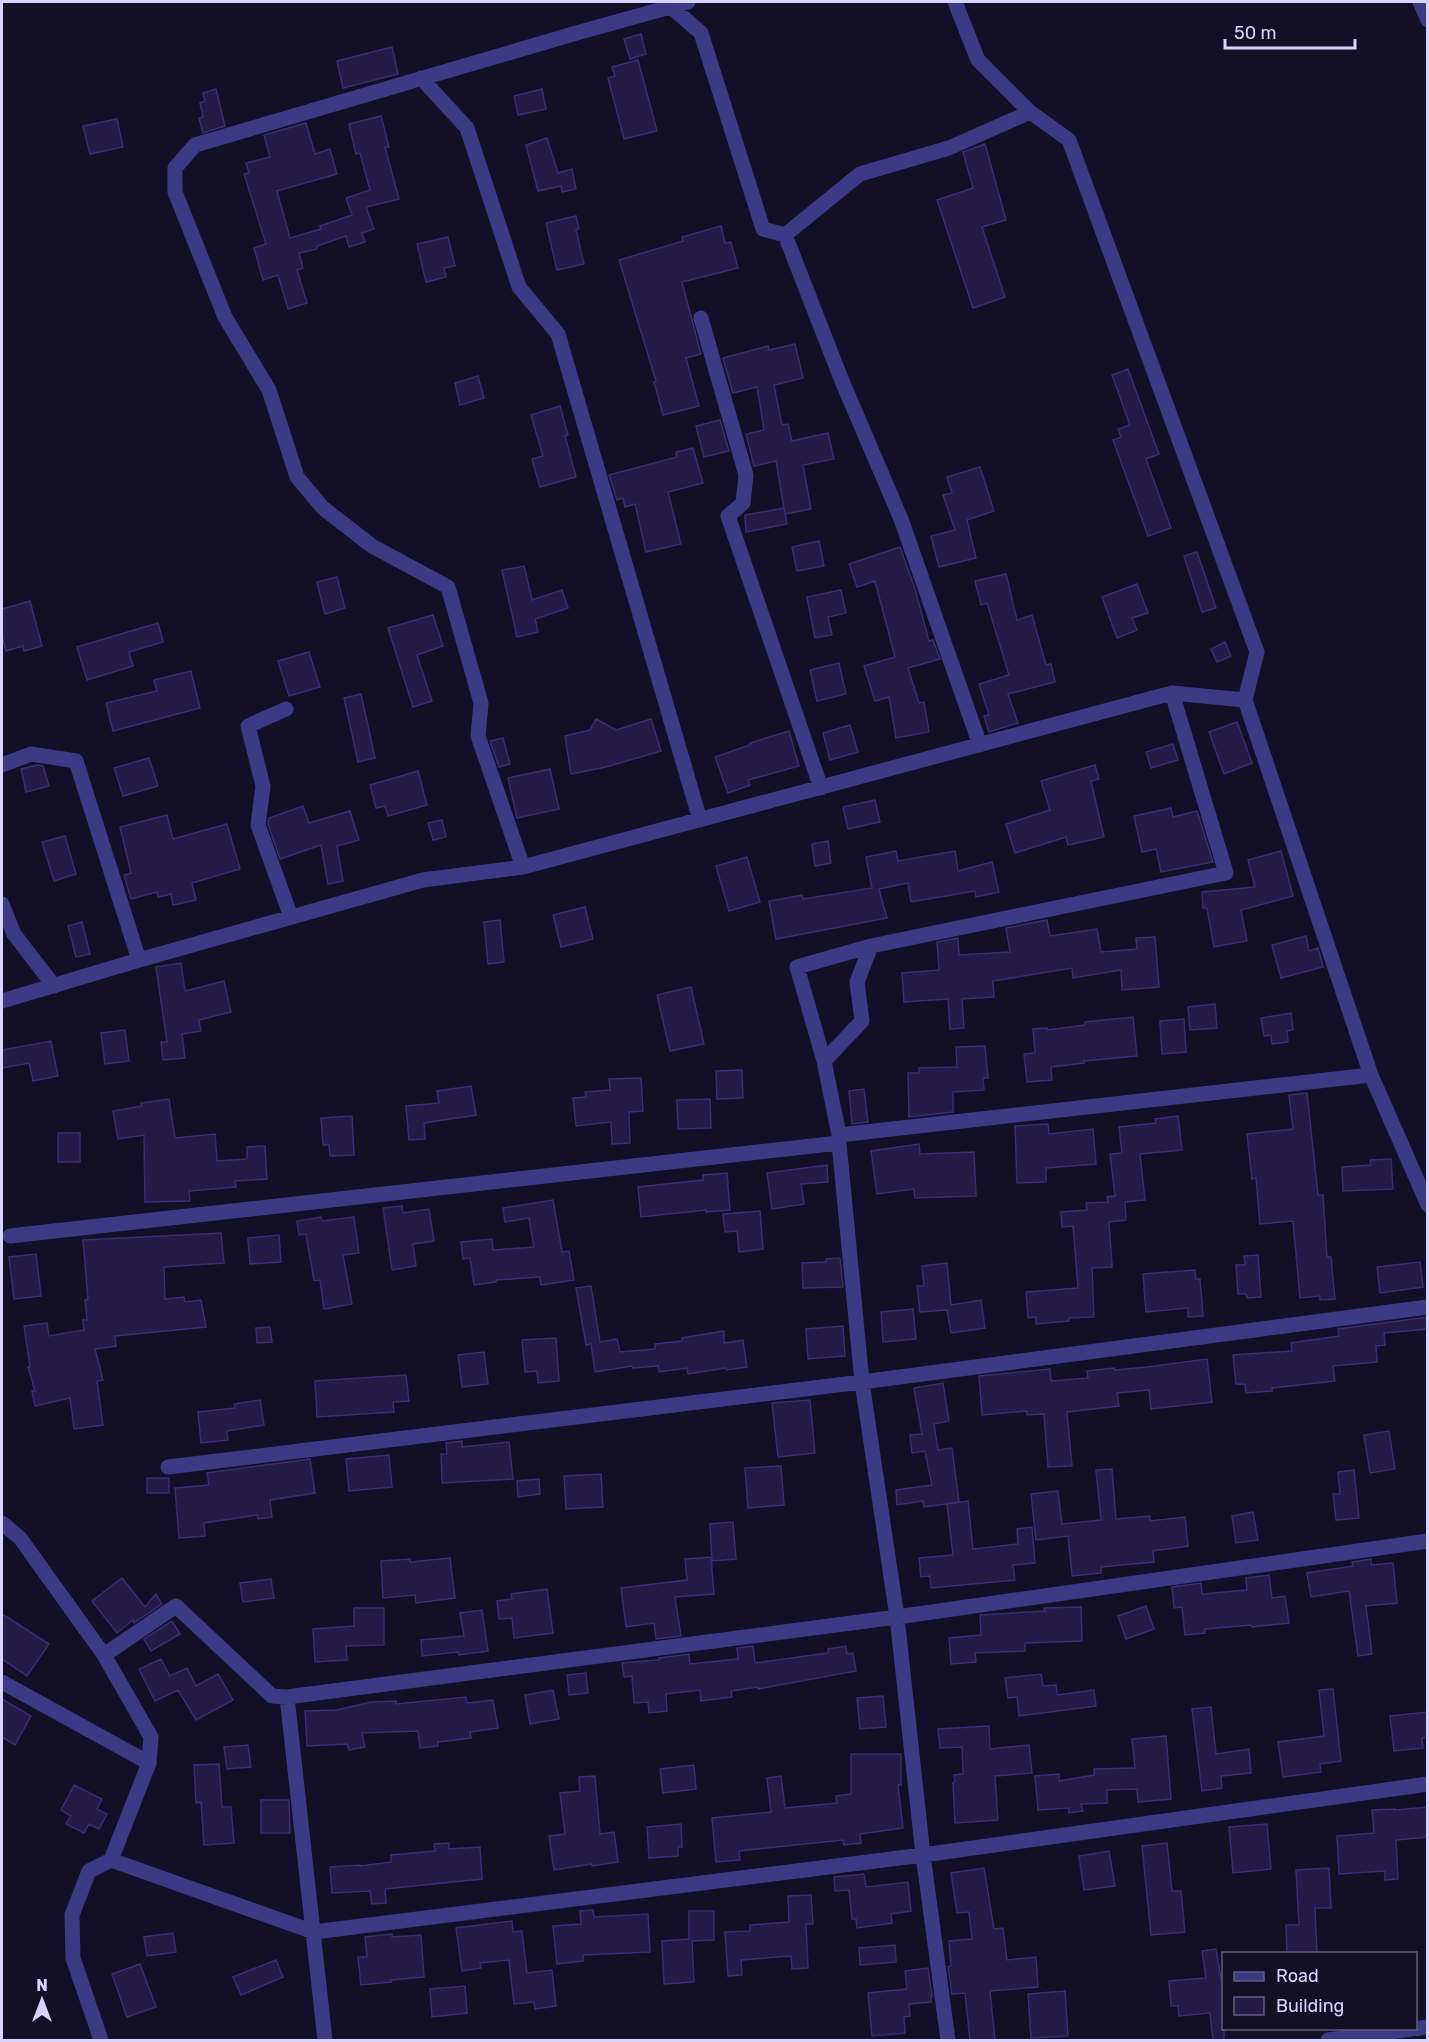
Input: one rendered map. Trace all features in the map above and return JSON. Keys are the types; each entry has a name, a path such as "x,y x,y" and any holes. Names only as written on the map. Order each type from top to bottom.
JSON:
{"street":[{"path":"523,867 478,736 481,704 448,587 372,546 323,508 297,477 269,390 225,317 175,192 175,168 195,145 688,2"},
{"path":"955,2 978,60 1030,112 1069,140 1257,652 1245,700 1371,1076 1428,1206"},
{"path":"1420,2 1428,20"},
{"path":"670,6 701,33 763,229 785,235"},
{"path":"421,78 468,128 519,287 558,334 700,820"},
{"path":"785,235 860,174 949,148 1030,112"},
{"path":"785,235 842,381 901,519 980,745"},
{"path":"701,318 746,475 743,503 728,516 821,788"},
{"path":"2,1001 423,880 523,867 1172,693 1245,700"},
{"path":"948,2040 923,1856 897,1617 862,1382 839,1139 824,1061 797,967 871,946 1226,873 1172,693"},
{"path":"286,709 249,726 263,786 258,825 291,917"},
{"path":"2,765 31,754 76,761 139,960"},
{"path":"2,904 14,934 54,986"},
{"path":"824,1061 862,1021 857,982 871,946"},
{"path":"10,1236 1371,1076"},
{"path":"168,1467 862,1382 1428,1307"},
{"path":"2,1522 20,1538 104,1655 151,1737 149,1763 111,1860 89,1871 72,1916 73,1958 101,2040"},
{"path":"104,1655 176,1606 272,1696 287,1697 897,1617 1428,1541"},
{"path":"2,1682 149,1763"},
{"path":"287,1697 325,2040"},
{"path":"111,1860 314,1932 923,1856 1428,1784"},
{"path":"1328,2040 1405,2030"}],"building":[{"path":"641,34 646,54 630,59 624,39"},
{"path":"392,47 398,74 343,88 337,61"},
{"path":"638,60 657,131 624,139 608,78 615,76 612,67"},
{"path":"216,89 225,126 203,133 199,118 203,117 200,103 205,101 203,93"},
{"path":"542,89 546,109 518,115 514,96"},
{"path":"381,116 389,147 385,147 399,199 366,207 374,229 362,233 365,242 349,247 346,236 317,246 317,249 299,253 303,268 297,270 307,303 288,309 278,275 263,280 254,248 266,244 244,174 249,173 246,163 270,157 264,135 306,123 315,154 330,149 337,174 277,191 290,238 321,229 320,226 352,215 346,198 370,190 360,153 356,154 349,124"},
{"path":"117,119 123,147 90,154 83,126"},
{"path":"547,138 558,173 572,169 576,189 562,192 561,186 538,191 526,145"},
{"path":"985,144 1006,220 982,227 1005,297 973,308 937,200 973,188 963,152"},
{"path":"576,216 579,229 576,230 584,264 557,270 546,223"},
{"path":"721,226 725,243 731,242 738,268 682,282 701,354 686,358 699,406 663,415 654,382 656,381 619,260 683,241 682,237"},
{"path":"448,237 455,266 444,268 446,277 426,282 417,244"},
{"path":"795,344 803,378 774,385 782,425 788,424 792,441 828,433 834,459 803,465 811,509 785,514 776,461 754,466 746,434 764,430 757,387 733,393 723,358 768,346 769,350"},
{"path":"1128,369 1159,454 1146,459 1171,528 1148,536 1113,440 1121,437 1118,429 1130,425 1112,375"},
{"path":"478,376 484,398 460,405 455,383"},
{"path":"560,406 576,477 540,487 532,459 543,456 531,415"},
{"path":"720,420 729,451 704,457 696,426"},
{"path":"693,448 703,483 668,492 681,544 646,552 635,504 625,507 623,498 617,500 609,475 677,457 676,452"},
{"path":"980,467 994,511 967,520 976,558 939,567 931,536 955,530 943,495 952,493 947,477"},
{"path":"784,508 787,524 746,532 745,515"},
{"path":"819,541 824,566 797,571 792,547"},
{"path":"900,547 915,589 929,641 933,640 940,659 908,668 919,703 924,702 929,732 896,738 889,697 875,701 864,666 895,657 875,581 857,587 849,564"},
{"path":"1197,552 1216,608 1202,612 1184,556"},
{"path":"524,566 532,600 562,590 568,608 535,619 538,632 517,637 502,570"},
{"path":"1006,574 1017,620 1032,615 1046,665 1051,664 1055,682 1008,694 1018,723 989,732 984,716 989,715 979,684 1009,675 987,603 981,605 975,581"},
{"path":"337,577 345,608 325,614 317,582"},
{"path":"1137,584 1148,613 1132,618 1137,630 1117,638 1102,597"},
{"path":"841,590 846,613 828,617 832,635 815,638 807,597"},
{"path":"30,601 42,646 24,651 23,646 6,651 2,636 2,609"},
{"path":"433,615 443,646 417,655 432,701 413,707 388,628"},
{"path":"158,623 163,642 129,652 133,666 87,680 77,647"},
{"path":"1225,642 1231,656 1217,662 1211,649"},
{"path":"309,652 320,687 289,696 278,661"},
{"path":"839,663 846,694 817,701 810,670"},
{"path":"191,671 200,708 113,731 106,703 157,691 154,680"},
{"path":"361,694 375,758 358,762 344,698"},
{"path":"596,719 616,730 651,719 661,751 606,767 571,774 565,736 590,730"},
{"path":"1237,722 1252,763 1224,774 1209,732"},
{"path":"850,725 858,752 830,760 823,733"},
{"path":"789,731 799,766 748,780 750,785 728,793 715,757"},
{"path":"503,738 510,764 499,767 490,741"},
{"path":"1173,744 1178,760 1151,768 1146,752"},
{"path":"149,758 158,786 123,796 114,768"},
{"path":"37,765 43,766 49,786 26,792 21,769"},
{"path":"1095,765 1099,779 1091,781 1104,837 1068,845 1066,837 1015,853 1006,824 1050,810 1041,781"},
{"path":"550,769 559,809 517,818 508,778"},
{"path":"418,771 427,805 388,816 385,806 376,808 370,785"},
{"path":"875,800 880,822 848,829 843,807"},
{"path":"303,806 309,823 350,811 359,840 337,846 343,881 328,884 321,845 280,859 268,824 269,818"},
{"path":"1171,808 1173,817 1197,811 1213,862 1161,872 1156,849 1142,852 1134,816"},
{"path":"167,815 173,839 227,824 240,869 192,883 196,900 173,905 171,894 158,897 157,892 131,899 124,875 131,873 120,827"},
{"path":"442,820 446,837 433,840 428,823"},
{"path":"65,836 76,874 54,881 42,842"},
{"path":"828,841 831,863 815,866 812,844"},
{"path":"896,851 898,861 955,851 958,871 992,862 999,892 976,897 975,891 911,902 908,883 879,889 887,918 776,939 769,901 802,895 803,899 872,888 866,857"},
{"path":"1281,851 1293,896 1241,910 1247,941 1214,947 1207,908 1203,908 1202,892 1255,887 1248,860"},
{"path":"747,857 760,902 729,911 716,866"},
{"path":"585,907 593,939 561,947 553,915"},
{"path":"500,920 504,962 488,964 484,922"},
{"path":"1047,920 1050,936 1097,929 1101,952 1137,949 1136,938 1155,937 1159,987 1122,990 1121,970 1073,978 1072,968 993,981 994,997 962,999 964,1028 950,1029 948,999 904,1002 902,973 939,970 937,942 958,938 959,955 1010,952 1006,928"},
{"path":"82,922 90,954 76,957 68,926"},
{"path":"1306,936 1309,951 1318,948 1323,967 1281,978 1272,945"},
{"path":"181,963 185,991 224,981 231,1012 199,1020 201,1031 182,1034 185,1058 163,1060 161,1042 167,1042 156,967"},
{"path":"691,987 704,1044 670,1051 657,995"},
{"path":"1215,1004 1217,1028 1190,1030 1188,1007"},
{"path":"1291,1013 1293,1030 1287,1031 1288,1042 1272,1044 1271,1035 1264,1036 1261,1018"},
{"path":"1133,1017 1137,1056 1051,1067 1052,1080 1027,1082 1024,1054 1035,1053 1033,1029 1047,1028 1047,1030 1085,1025 1085,1022"},
{"path":"1184,1019 1186,1052 1162,1054 1160,1021"},
{"path":"125,1030 129,1061 105,1064 101,1033"},
{"path":"51,1041 58,1076 33,1081 29,1063 2,1068 2,1050"},
{"path":"985,1046 988,1078 983,1078 984,1090 953,1092 953,1112 909,1117 908,1073 919,1073 919,1068 957,1067 956,1047"},
{"path":"742,1070 743,1098 717,1099 716,1071"},
{"path":"641,1078 643,1111 629,1112 630,1143 612,1144 611,1122 576,1126 573,1098 586,1097 585,1092 610,1090 609,1079"},
{"path":"471,1086 476,1115 424,1123 425,1139 409,1140 406,1106 439,1103 437,1091"},
{"path":"864,1089 868,1122 852,1124 849,1091"},
{"path":"1307,1093 1318,1195 1323,1195 1327,1257 1331,1257 1335,1299 1320,1300 1320,1296 1300,1298 1293,1221 1260,1224 1256,1178 1252,1179 1247,1134 1293,1129 1289,1095"},
{"path":"169,1099 175,1138 215,1134 217,1161 247,1159 247,1147 265,1146 267,1179 235,1181 236,1187 189,1191 190,1201 145,1202 144,1135 118,1139 113,1111 142,1106 141,1103"},
{"path":"710,1099 711,1128 678,1129 677,1100"},
{"path":"352,1116 354,1155 330,1156 329,1145 323,1145 321,1118"},
{"path":"1178,1116 1182,1150 1140,1154 1145,1200 1125,1202 1126,1220 1109,1222 1112,1267 1092,1268 1094,1317 1069,1318 1069,1321 1036,1324 1036,1317 1028,1318 1026,1292 1078,1288 1073,1226 1062,1227 1061,1212 1087,1210 1086,1203 1108,1202 1107,1197 1115,1196 1110,1154 1122,1153 1119,1127 1156,1123 1155,1119"},
{"path":"1048,1124 1049,1134 1093,1129 1096,1164 1046,1168 1046,1182 1017,1183 1015,1126"},
{"path":"58,1133 80,1133 80,1162 58,1162"},
{"path":"919,1144 920,1154 974,1152 976,1196 915,1198 914,1189 877,1194 871,1151"},
{"path":"1391,1159 1393,1189 1343,1191 1342,1167 1371,1165 1370,1160"},
{"path":"827,1165 828,1182 801,1184 804,1204 772,1209 767,1173"},
{"path":"727,1173 730,1210 706,1212 706,1210 641,1217 638,1187 703,1180 703,1175"},
{"path":"553,1200 562,1252 569,1251 574,1280 541,1285 540,1277 496,1280 496,1282 474,1285 470,1258 463,1259 461,1242 492,1239 493,1250 534,1247 529,1218 505,1222 503,1208"},
{"path":"402,1206 403,1213 429,1209 434,1241 413,1244 416,1266 392,1270 383,1208"},
{"path":"760,1211 763,1249 739,1252 737,1231 725,1232 723,1214"},
{"path":"321,1217 322,1221 354,1217 359,1253 343,1255 352,1304 324,1309 320,1280 314,1281 306,1234 299,1235 297,1221"},
{"path":"221,1233 224,1263 164,1267 165,1299 184,1297 185,1302 201,1300 206,1327 115,1336 116,1346 95,1349 103,1380 97,1381 103,1425 74,1429 70,1398 35,1406 32,1391 35,1391 28,1367 30,1367 24,1326 47,1323 49,1336 84,1330 83,1320 87,1320 85,1300 88,1299 83,1240"},
{"path":"279,1235 281,1262 250,1264 248,1238"},
{"path":"36,1254 41,1296 14,1299 9,1257"},
{"path":"1258,1255 1261,1297 1247,1298 1246,1294 1238,1294 1236,1265 1245,1265 1244,1256"},
{"path":"840,1258 843,1287 803,1288 802,1263 826,1262 826,1259"},
{"path":"1420,1262 1423,1287 1380,1293 1377,1267"},
{"path":"947,1263 951,1305 981,1300 985,1328 951,1333 947,1310 920,1312 917,1286 924,1286 922,1266"},
{"path":"1195,1270 1196,1279 1200,1279 1203,1316 1188,1317 1188,1308 1146,1312 1143,1274"},
{"path":"591,1286 600,1342 617,1339 620,1352 655,1349 655,1344 682,1341 682,1338 724,1331 724,1343 743,1340 747,1367 688,1374 687,1368 659,1372 658,1366 633,1368 632,1366 595,1372 591,1344 586,1345 576,1288"},
{"path":"913,1309 916,1339 883,1342 881,1312"},
{"path":"1428,1317 1428,1329 1384,1333 1385,1345 1376,1346 1377,1362 1333,1366 1335,1381 1246,1393 1245,1384 1236,1384 1233,1355 1292,1351 1291,1343 1339,1336 1338,1329"},
{"path":"843,1326 845,1356 808,1359 806,1329"},
{"path":"270,1327 272,1342 257,1343 256,1328"},
{"path":"556,1338 559,1381 538,1383 537,1371 525,1372 522,1340"},
{"path":"484,1352 488,1384 462,1387 458,1355"},
{"path":"1207,1359 1212,1402 1151,1409 1149,1390 1117,1393 1119,1406 1067,1412 1072,1466 1048,1467 1044,1414 1027,1415 1027,1411 982,1415 979,1376 1050,1369 1051,1381 1088,1378 1087,1371 1147,1367"},
{"path":"406,1375 409,1401 393,1402 394,1412 317,1417 315,1381"},
{"path":"943,1383 949,1421 934,1424 938,1450 952,1448 959,1502 924,1507 923,1501 897,1505 896,1490 932,1485 925,1451 912,1453 910,1435 922,1434 914,1388"},
{"path":"260,1400 264,1425 227,1431 228,1440 201,1443 198,1412 235,1408 234,1404"},
{"path":"810,1400 815,1453 778,1457 772,1403"},
{"path":"1389,1431 1395,1469 1370,1473 1364,1435"},
{"path":"462,1441 462,1447 509,1442 513,1479 442,1483 441,1454 447,1454 446,1443"},
{"path":"389,1455 392,1487 349,1491 346,1459"},
{"path":"310,1459 315,1493 270,1500 272,1517 258,1519 257,1515 204,1523 205,1536 179,1538 175,1488 209,1485 207,1473"},
{"path":"781,1466 784,1505 748,1508 745,1468"},
{"path":"1112,1469 1116,1519 1150,1516 1150,1521 1185,1517 1188,1546 1153,1551 1154,1562 1101,1567 1101,1573 1072,1576 1068,1536 1036,1540 1031,1494 1058,1491 1062,1524 1101,1520 1096,1470"},
{"path":"1354,1470 1359,1518 1336,1520 1333,1494 1340,1494 1338,1472"},
{"path":"601,1474 603,1507 566,1509 564,1476"},
{"path":"147,1478 169,1478 169,1493 147,1493"},
{"path":"539,1479 540,1494 518,1497 517,1481"},
{"path":"968,1501 973,1549 1018,1544 1017,1529 1032,1527 1035,1563 1013,1565 1015,1580 931,1588 930,1576 921,1577 919,1558 953,1555 947,1504"},
{"path":"1253,1512 1258,1540 1236,1543 1232,1516"},
{"path":"733,1522 736,1559 712,1561 710,1524"},
{"path":"711,1557 714,1594 675,1597 681,1636 656,1639 654,1623 626,1627 621,1588 687,1580 685,1559"},
{"path":"450,1558 455,1598 416,1603 415,1595 383,1598 381,1561 410,1559 410,1562"},
{"path":"1371,1559 1371,1565 1393,1563 1397,1603 1366,1606 1372,1654 1358,1656 1349,1591 1311,1597 1307,1573 1353,1566 1352,1562"},
{"path":"1269,1575 1272,1598 1285,1596 1289,1623 1205,1629 1205,1633 1185,1635 1182,1607 1174,1608 1172,1587 1201,1583 1202,1594 1247,1590 1246,1578"},
{"path":"122,1578 145,1607 156,1594 162,1604 134,1623 133,1620 117,1633 92,1601"},
{"path":"271,1579 274,1598 243,1602 240,1583"},
{"path":"547,1589 553,1633 514,1638 512,1618 499,1619 497,1601 512,1599 511,1594"},
{"path":"1146,1606 1154,1629 1126,1639 1118,1616"},
{"path":"1081,1607 1082,1641 1025,1643 1025,1651 975,1653 976,1662 951,1664 949,1638 981,1635 980,1615 1045,1611 1044,1608"},
{"path":"354,1608 384,1608 384,1645 346,1646 347,1660 315,1662 313,1629 354,1626"},
{"path":"482,1610 488,1651 422,1656 421,1640 464,1636 460,1613"},
{"path":"2,1614 49,1644 27,1676 2,1659"},
{"path":"172,1621 180,1634 151,1651 144,1639"},
{"path":"753,1646 755,1663 828,1653 828,1649 846,1646 847,1654 853,1653 856,1671 758,1689 758,1687 731,1691 732,1697 701,1701 700,1690 666,1694 667,1711 649,1713 648,1702 634,1703 632,1676 624,1677 622,1663 659,1660 659,1658 689,1654 690,1664 738,1659 737,1648"},
{"path":"161,1659 170,1676 187,1668 196,1686 218,1674 233,1700 196,1720 178,1690 155,1701 139,1669"},
{"path":"586,1673 588,1693 569,1695 567,1675"},
{"path":"1041,1674 1043,1686 1056,1685 1057,1695 1094,1690 1096,1706 1019,1716 1017,1697 1008,1698 1005,1678"},
{"path":"1333,1689 1341,1761 1320,1764 1321,1772 1283,1777 1278,1742 1324,1736 1319,1690"},
{"path":"553,1690 559,1719 530,1724 525,1695"},
{"path":"883,1696 886,1727 860,1729 857,1698"},
{"path":"466,1697 467,1703 493,1700 498,1728 470,1732 471,1738 438,1742 438,1746 420,1748 418,1731 362,1733 365,1747 349,1750 347,1744 307,1746 305,1711 337,1710 371,1702 396,1701 396,1704"},
{"path":"2,1699 31,1716 15,1745 2,1737"},
{"path":"1211,1707 1216,1754 1249,1749 1251,1773 1221,1776 1222,1788 1202,1791 1192,1709"},
{"path":"1428,1712 1428,1737 1422,1738 1423,1748 1394,1751 1390,1716"},
{"path":"989,1726 990,1749 1029,1745 1032,1773 995,1776 998,1820 955,1823 953,1783 955,1782 954,1775 963,1774 962,1747 940,1748 938,1729"},
{"path":"1166,1736 1171,1799 1138,1802 1137,1789 1107,1790 1107,1803 1081,1804 1083,1811 1069,1813 1069,1808 1038,1810 1035,1776 1059,1774 1059,1781 1094,1775 1094,1769 1135,1768 1132,1739"},
{"path":"248,1745 251,1767 227,1769 224,1747"},
{"path":"851,1754 901,1754 901,1785 898,1785 903,1828 860,1834 861,1843 844,1845 843,1840 739,1851 740,1860 716,1862 712,1818 771,1812 767,1778 781,1776 785,1808 837,1803 836,1796 851,1794"},
{"path":"219,1764 222,1807 231,1807 234,1843 204,1845 201,1802 196,1803 194,1765"},
{"path":"694,1765 696,1789 663,1793 660,1769"},
{"path":"595,1776 600,1834 614,1832 618,1862 554,1870 549,1836 565,1834 560,1793 580,1791 579,1777"},
{"path":"74,1785 102,1799 97,1809 107,1814 99,1829 89,1824 84,1833 66,1824 71,1816 61,1810"},
{"path":"261,1800 289,1800 290,1833 261,1833"},
{"path":"1428,1807 1428,1837 1396,1840 1398,1879 1385,1880 1385,1871 1339,1874 1337,1836 1374,1833 1372,1810"},
{"path":"681,1824 682,1847 678,1847 678,1856 649,1858 647,1827"},
{"path":"1267,1824 1271,1869 1233,1873 1229,1827"},
{"path":"449,1843 449,1849 480,1847 482,1879 385,1889 386,1903 372,1904 370,1891 332,1893 330,1867 391,1862 391,1855 435,1851 434,1844"},
{"path":"1167,1843 1172,1891 1181,1891 1185,1932 1151,1935 1142,1846"},
{"path":"1109,1851 1115,1886 1084,1890 1079,1856"},
{"path":"984,1868 994,1929 1003,1928 1007,1960 1036,1957 1038,1987 990,1991 995,2040 970,2040 965,1993 952,1994 948,1967 951,1966 949,1941 972,1939 969,1912 957,1913 951,1873"},
{"path":"1329,1868 1331,1908 1315,1908 1317,1952 1287,1952 1286,1925 1299,1925 1296,1870"},
{"path":"864,1874 866,1887 908,1882 911,1911 891,1914 892,1923 857,1928 856,1919 852,1919 849,1890 835,1891 834,1877"},
{"path":"811,1895 813,1924 806,1924 808,1968 792,1969 791,1956 741,1960 742,1975 728,1976 725,1932 750,1931 750,1925 789,1922 788,1896"},
{"path":"593,1910 594,1917 648,1914 650,1952 583,1955 583,1961 557,1964 553,1926 581,1924 580,1911"},
{"path":"689,1911 714,1911 714,1940 692,1941 694,1982 664,1984 662,1941 689,1939"},
{"path":"512,1921 513,1932 522,1931 527,1973 552,1970 556,2006 535,2009 534,2002 514,2004 509,1960 480,1963 481,1968 462,1971 456,1928"},
{"path":"173,1933 176,1952 147,1956 144,1937"},
{"path":"392,1934 392,1937 421,1935 424,1977 361,1985 358,1957 367,1957 365,1937"},
{"path":"895,1945 896,1962 860,1965 859,1948"},
{"path":"1216,1949 1222,1984 1224,2040 1213,2040 1210,2013 1179,2016 1178,2006 1171,2006 1169,1981 1206,1978 1202,1951"},
{"path":"276,1960 283,1977 241,1995 233,1977"},
{"path":"140,1964 156,2007 127,2017 112,1974"},
{"path":"928,1968 931,2002 909,2004 910,2016 904,2017 905,2033 872,2036 868,1993 907,1989 905,1971"},
{"path":"465,1986 467,2013 432,2017 430,1989"},
{"path":"1065,1991 1068,2036 1031,2038 1028,1994"}]}
